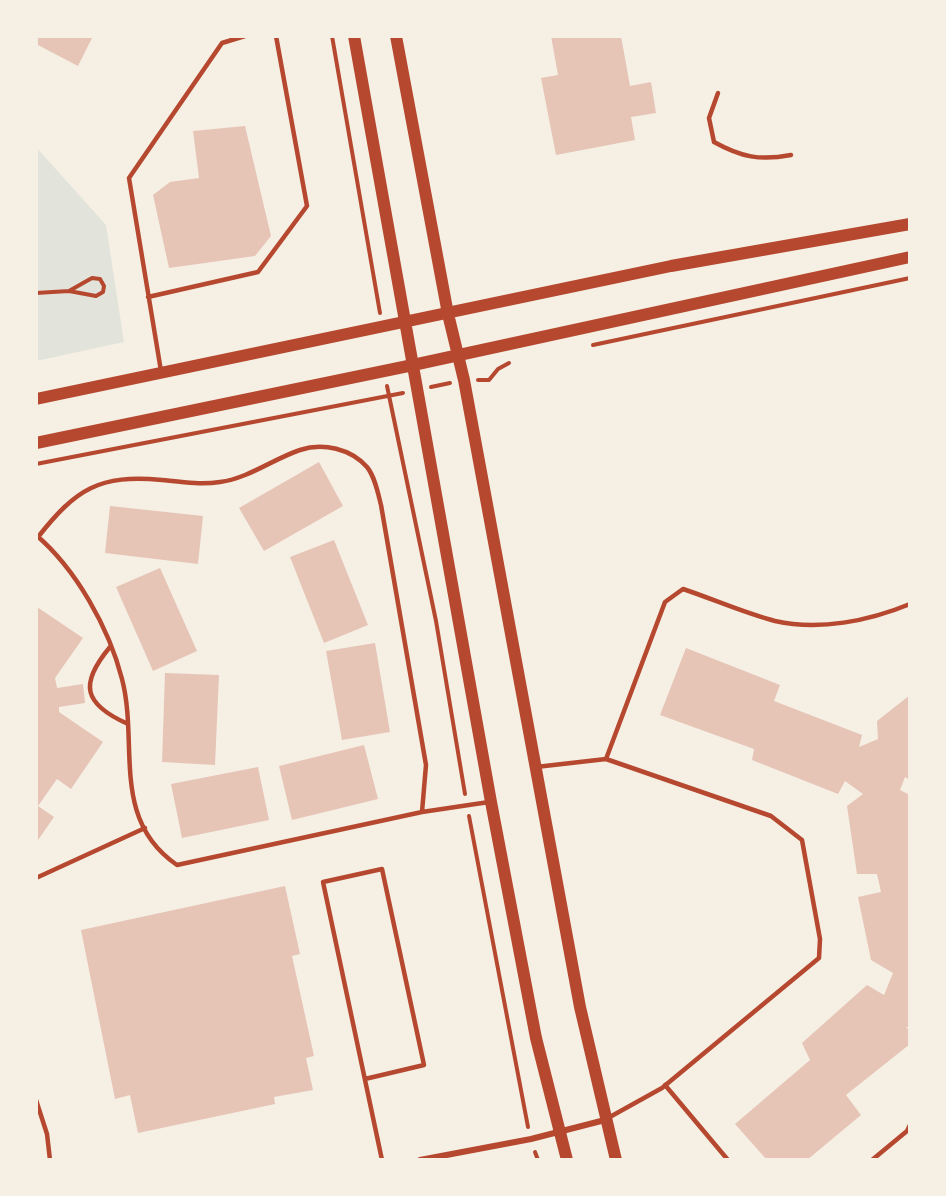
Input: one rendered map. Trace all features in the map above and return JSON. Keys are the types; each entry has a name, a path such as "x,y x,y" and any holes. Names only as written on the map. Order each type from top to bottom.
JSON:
{"main road":[{"path":"354,36 491,802 536,1038 567,1160"},
{"path":"396,36 448,314 464,380 580,1007 616,1160"},
{"path":"36,399 670,266 910,224"},
{"path":"36,443 413,365 910,257"}],"street":[{"path":"420,1160 531,1139 605,1120"}],"lane":[{"path":"162,373 129,177 222,43 246,36"},
{"path":"148,297 258,272 307,206 276,36"},
{"path":"718,93 708,118 714,142 739,156 778,158 791,155"},
{"path":"422,812 426,765 381,505 368,468 349,452 326,446 301,449 257,470 224,482 207,484 142,478 110,481 85,489 66,503 37,536 61,560 86,594 110,647 122,679 128,724 128,766 137,815 162,855 177,865 422,812 491,802"},
{"path":"606,759 665,602 683,589 776,621 786,622 825,624 879,617 910,604"},
{"path":"110,647 95,665 89,678 89,689 92,698 108,715 128,724"},
{"path":"535,768 606,759 771,816 802,840 820,939 819,958 665,1086 605,1120"},
{"path":"36,878 145,828"},
{"path":"365,1079 424,1065 382,869 323,882 382,1160"},
{"path":"665,1086 728,1160"},
{"path":"36,1100 47,1134 50,1160"},
{"path":"872,1160 907,1131 910,1125"}],"path":[{"path":"332,36 382,326"},
{"path":"36,293 69,291 96,296 103,292 104,286 100,279 92,278 69,291"},
{"path":"587,346 910,278"},
{"path":"36,464 464,380 489,380 498,369 514,362"},
{"path":"386,370 388,396 436,621 468,807 531,1139 537,1160"}],"shaded area":[{"path":"36,147 106,225 124,342 36,361"}],"building":[{"path":"36,36 93,36 78,66 36,44"},
{"path":"551,36 621,36 630,86 651,82 656,113 631,117 635,140 556,155 541,78 558,75"},
{"path":"245,126 271,236 255,256 169,268 153,195 170,182 199,178 193,131"},
{"path":"319,462 343,506 264,551 239,508"},
{"path":"110,506 203,516 198,564 105,553"},
{"path":"334,540 368,625 324,643 290,557"},
{"path":"160,568 197,651 153,671 116,587"},
{"path":"37,607 83,638 55,678 57,688 83,684 85,703 59,707 59,712 103,742 71,789 57,779 38,806 54,817 36,843"},
{"path":"375,643 390,732 342,740 326,651"},
{"path":"686,648 780,685 774,701 862,735 859,747 878,739 877,721 910,695 910,780 905,777 900,790 910,795 910,1027 906,1027 910,1031 910,1044 846,1095 861,1115 807,1160 767,1160 735,1124 810,1060 802,1043 867,985 884,995 893,973 871,960 858,897 881,892 877,874 857,874 847,806 863,794 845,781 838,794 752,760 754,749 660,715"},
{"path":"165,673 219,675 215,765 162,762"},
{"path":"364,745 378,799 292,820 279,766"},
{"path":"258,767 269,820 182,838 171,784"},
{"path":"285,886 300,954 292,956 314,1056 306,1058 313,1090 274,1097 275,1104 138,1133 130,1095 115,1099 81,930"}]}
